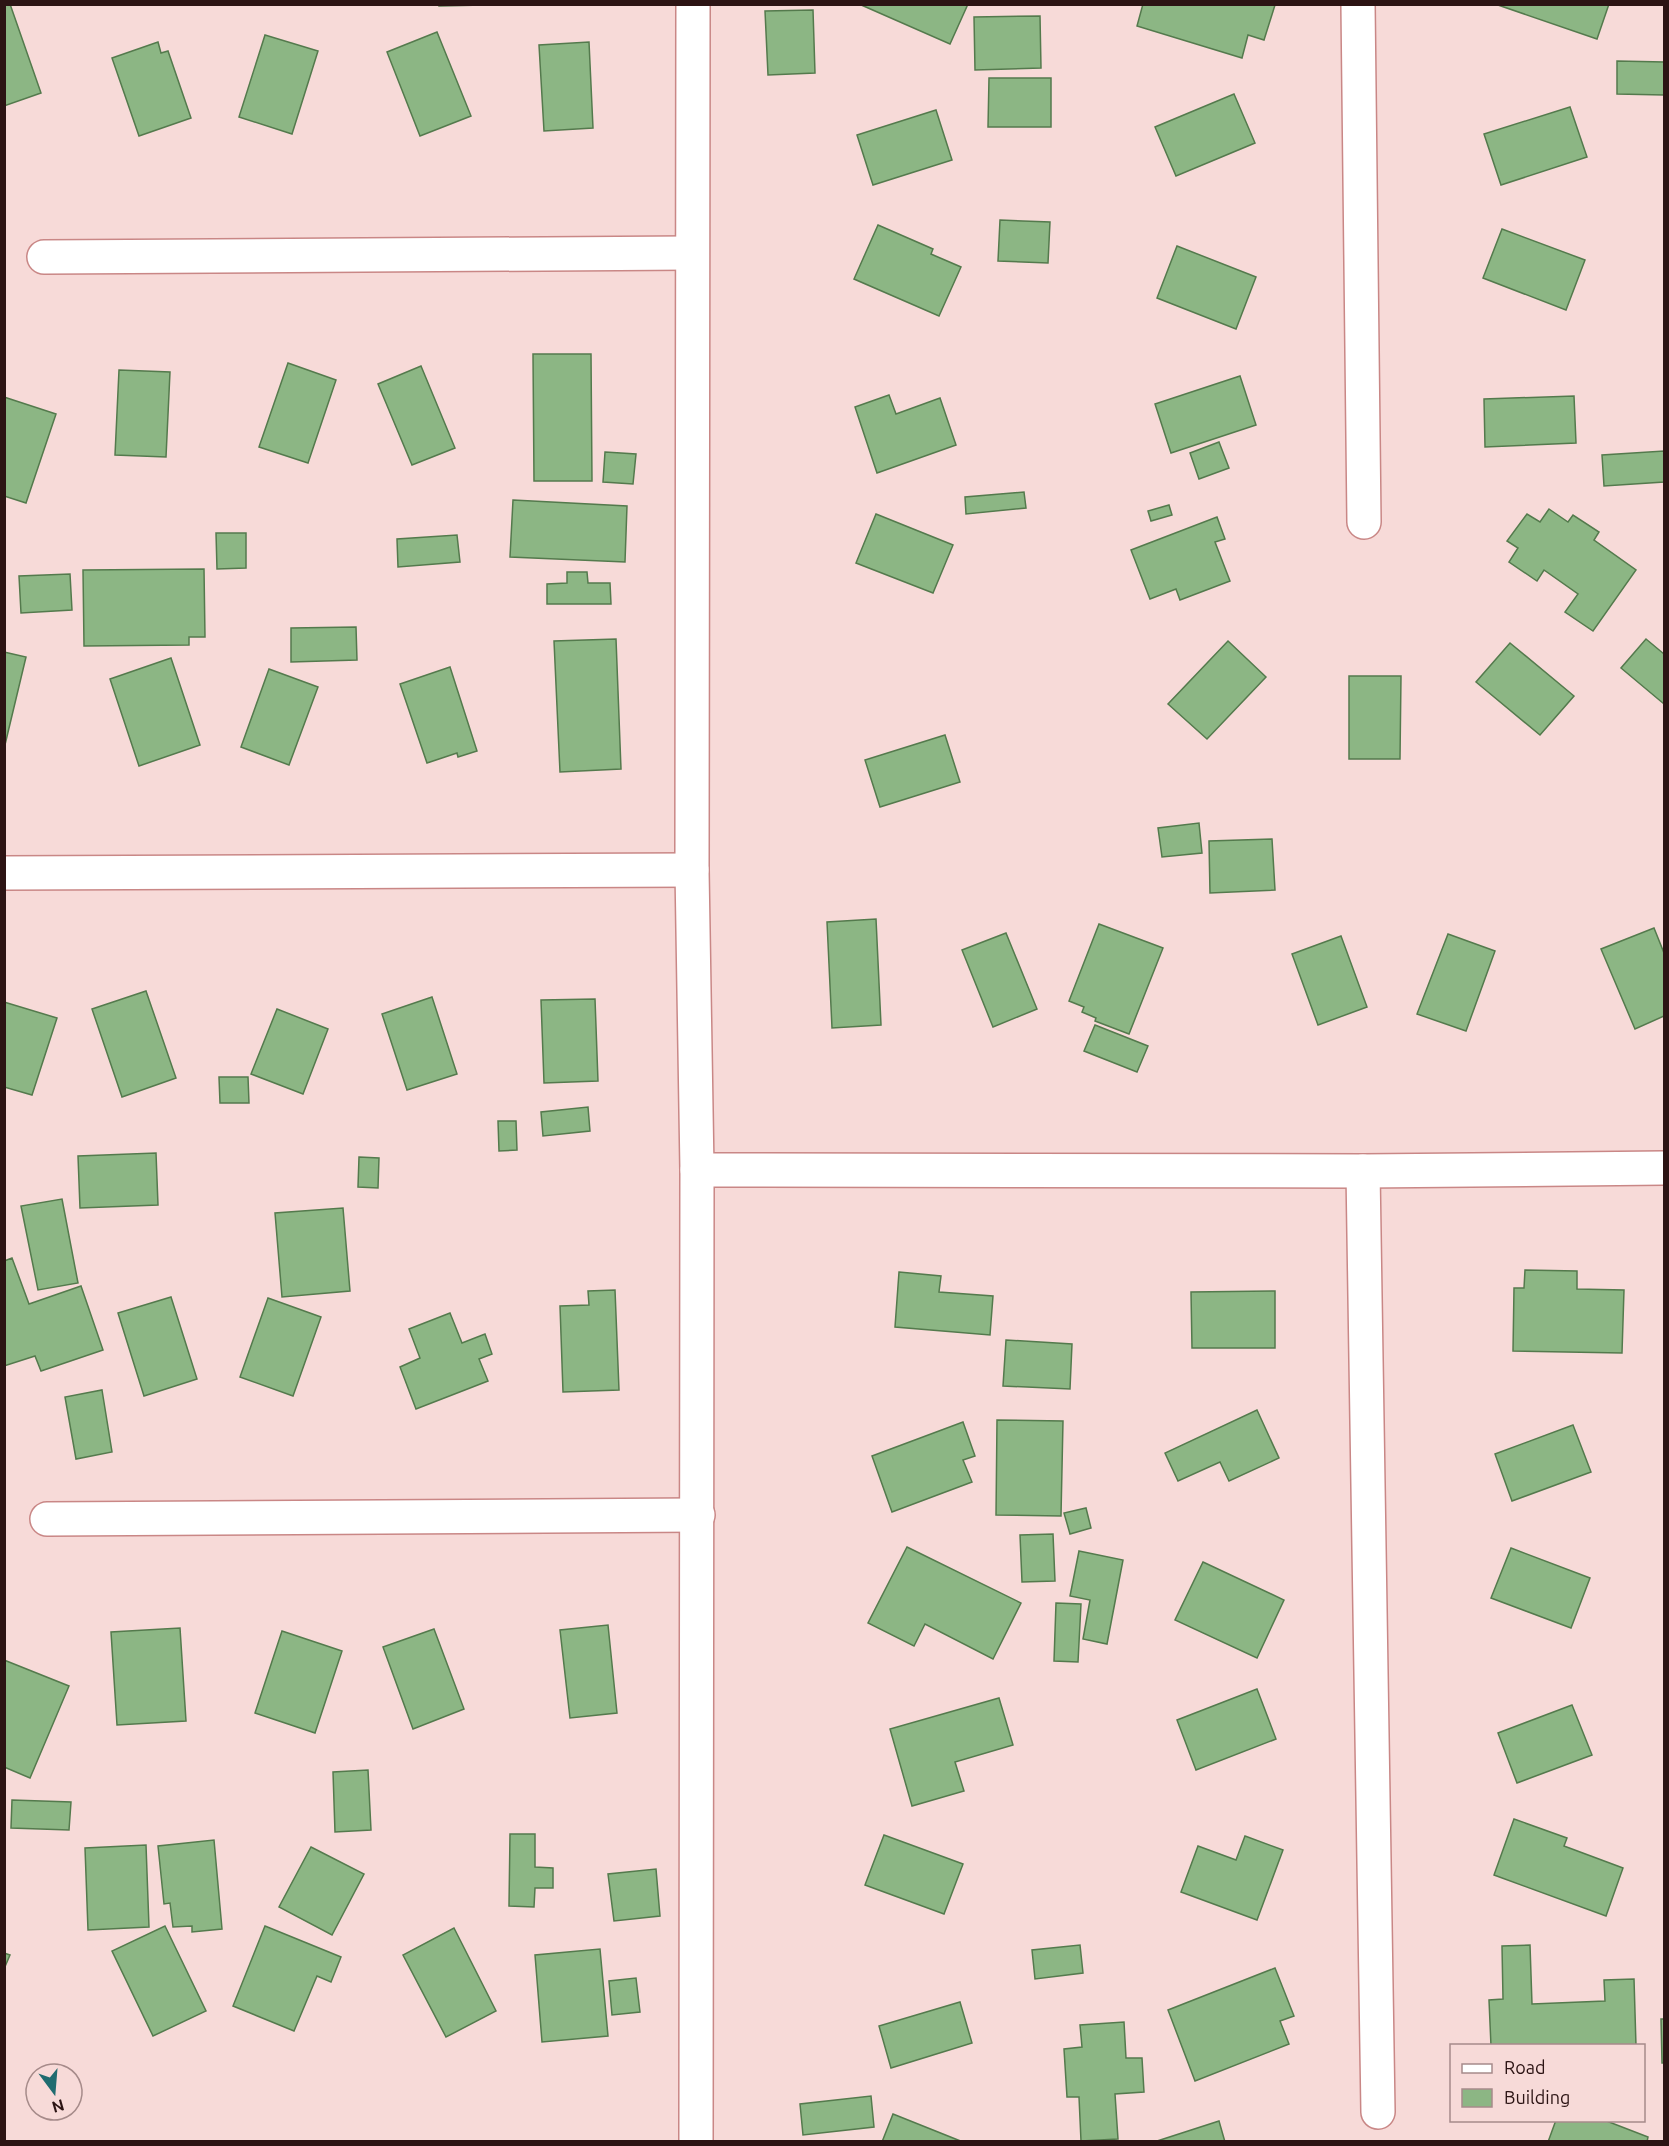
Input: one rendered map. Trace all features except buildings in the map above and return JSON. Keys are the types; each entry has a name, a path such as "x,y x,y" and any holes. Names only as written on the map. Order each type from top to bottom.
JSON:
{"street":[{"path":"693,4 692,870 697,1170 698,1515 696,2142"},
{"path":"1358,4 1364,522"},
{"path":"44,257 691,253"},
{"path":"4,873 692,870"},
{"path":"697,1170 1363,1171 1665,1168"},
{"path":"1363,1171 1378,2112"},
{"path":"47,1519 698,1515"}]}
